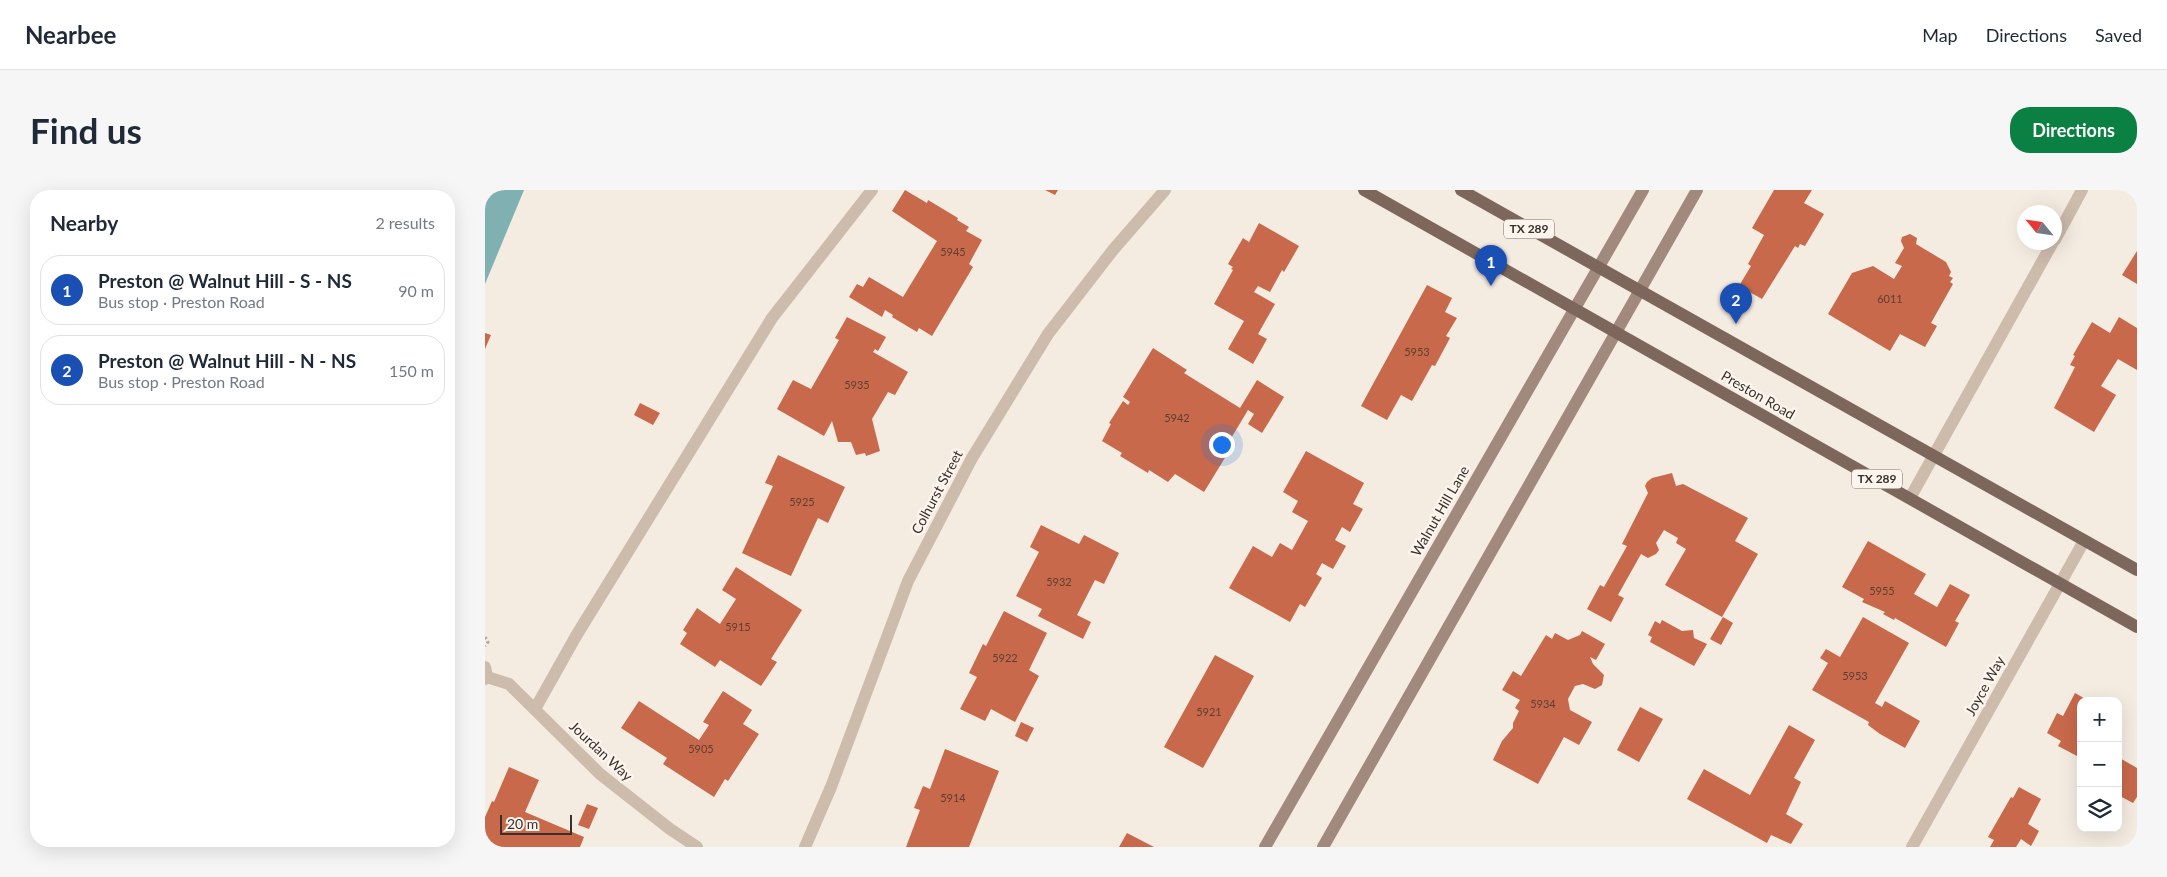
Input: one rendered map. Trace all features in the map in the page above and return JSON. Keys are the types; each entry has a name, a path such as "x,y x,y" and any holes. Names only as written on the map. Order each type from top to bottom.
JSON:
{"main road":[{"name":"Preston Road","path":"1364,190 2137,627"},
{"name":"TX 289","path":"1461,190 2137,570"},
{"name":"Walnut Hill Lane","path":"1265,847 1643,190"},
{"path":"1323,847 1618,332 1697,190"}],"street":[{"path":"535,709 576,636 772,318 872,190"},
{"name":"Colhurst Street","path":"805,847 831,786 908,581 972,458 1048,334 1113,250 1165,190"},
{"path":"2062,226 2082,190"},
{"path":"1910,498 2049,250"},
{"name":"Joyce Way","path":"1913,847 2085,541"},
{"name":"Jourdan Way","path":"486,674 509,684 600,774 670,829 697,847"}],"path":[{"path":"485,638 488,642 485,646"}],"water":[{"path":"485,190 524,190 485,284"}],"building":[{"path":"905,190 927,203 928,200 958,218 957,220 969,227 966,231 982,240 969,264 973,267 932,336 919,328 917,332 892,317 893,315 885,310 882,317 849,297 857,284 863,287 869,277 903,297 937,241 892,211"},
{"path":"1045,190 1058,190 1055,195"},
{"path":"1774,190 1812,190 1804,203 1824,214 1805,246 1800,244 1798,248 1795,246 1762,299 1739,286 1751,266 1748,264 1764,235 1752,228"},
{"path":"1259,223 1299,246 1284,272 1282,270 1270,292 1258,286 1254,292 1275,304 1258,334 1267,339 1253,364 1228,349 1244,321 1214,304 1233,270 1231,269 1233,267 1228,264 1243,238 1249,242"},
{"path":"1910,234 1917,238 1916,244 1946,262 1951,272 1949,276 1953,278 1950,282 1953,284 1931,323 1937,326 1925,347 1900,334 1890,351 1828,314 1852,273 1873,266 1894,279 1902,266 1895,263 1904,248 1901,241 1902,237"},
{"path":"2137,251 2137,284 2122,275"},
{"path":"1427,285 1452,298 1445,312 1457,318 1446,336 1450,338 1435,366 1432,365 1412,401 1401,395 1387,420 1361,406"},
{"path":"847,317 886,337 878,351 875,349 873,352 908,372 895,395 888,392 872,419 880,451 866,456 865,453 856,455 851,442 838,442 832,421 824,436 777,409 793,380 811,389 839,340 835,338"},
{"path":"2119,317 2137,328 2137,370 2118,359 2101,386 2116,395 2094,432 2054,408 2075,367 2070,365 2075,356 2073,355 2092,322 2110,333"},
{"path":"485,333 491,335 485,349"},
{"path":"1153,348 1187,370 1184,373 1240,408 1257,380 1284,397 1262,433 1248,424 1254,414 1248,410 1230,440 1234,443 1204,492 1175,474 1168,482 1149,470 1148,473 1120,456 1122,453 1102,441 1111,424 1109,423 1123,401 1128,405 1130,402 1123,397"},
{"path":"640,403 660,413 653,425 634,415"},
{"path":"1306,451 1364,483 1353,504 1363,509 1350,532 1342,527 1335,540 1346,546 1333,569 1322,563 1316,574 1322,578 1305,607 1300,604 1290,622 1229,588 1253,546 1272,557 1280,543 1292,550 1308,521 1292,512 1298,501 1283,492"},
{"path":"778,455 845,487 828,523 818,518 791,576 742,553 773,486 765,483"},
{"path":"1672,473 1676,486 1683,484 1748,518 1735,541 1758,554 1722,617 1665,585 1686,549 1676,543 1678,538 1664,530 1656,543 1659,550 1656,554 1648,558 1641,554 1618,595 1624,598 1611,622 1587,609 1600,585 1604,587 1627,546 1622,544 1648,493 1645,486 1647,482 1652,478"},
{"path":"1041,525 1079,544 1084,535 1119,553 1104,584 1095,580 1077,615 1091,622 1083,639 1038,616 1042,609 1016,596 1039,552 1030,547"},
{"path":"1868,541 1926,574 1914,594 1937,607 1950,584 1970,595 1955,621 1959,623 1946,647 1895,618 1894,620 1883,614 1885,612 1862,602 1864,599 1842,587"},
{"path":"736,567 802,610 771,659 777,662 761,686 720,660 715,667 680,644 687,633 683,630 697,608 720,624 736,599 722,590"},
{"path":"1004,611 1047,633 1029,670 1039,676 1015,722 991,709 985,721 960,709 977,677 969,673 983,644 986,646"},
{"path":"1723,617 1733,623 1721,645 1710,639"},
{"path":"1863,617 1909,643 1875,703 1882,707 1885,701 1920,721 1905,748 1880,734 1868,725 1869,722 1812,690 1828,663 1820,658 1826,649 1840,657"},
{"path":"1662,620 1682,631 1693,630 1694,638 1707,644 1694,666 1650,642 1652,637 1648,635 1655,621 1660,624"},
{"path":"1582,631 1605,644 1596,660 1590,657 1593,664 1604,675 1602,685 1595,689 1583,684 1575,686 1568,699 1570,710 1592,722 1579,745 1564,737 1538,784 1493,760 1502,741 1513,728 1513,723 1519,711 1515,708 1520,700 1502,690 1513,671 1521,676 1546,635 1552,639 1555,633 1568,640 1580,635"},
{"path":"1215,655 1254,676 1203,768 1164,747"},
{"path":"723,691 752,710 743,724 759,734 728,781 725,779 714,797 663,764 667,758 621,728 639,701 699,740 709,725 703,722"},
{"path":"2075,693 2082,697 2077,697 2077,756 2058,746 2061,741 2047,733 2057,713 2063,716"},
{"path":"1640,707 1663,719 1639,762 1617,750"},
{"path":"1021,722 1034,728 1027,742 1015,736"},
{"path":"1789,725 1815,740 1794,778 1801,782 1786,814 1803,824 1791,844 1771,835 1767,843 1687,799 1704,769 1750,795"},
{"path":"945,749 999,771 969,847 906,847 920,810 914,808 923,786 930,789"},
{"path":"2122,759 2137,768 2137,797 2133,803 2122,797"},
{"path":"509,767 539,780 525,812 584,837 580,847 485,847 485,817 492,801 494,802"},
{"path":"2019,787 2041,799 2028,824 2039,831 2031,846 2021,839 2016,847 1990,847 1994,840 1988,837 2011,797 2013,798"},
{"path":"587,804 598,808 589,829 578,825"},
{"path":"1127,833 1154,847 1119,847"}],"place":[{"name":"Preston @ Walnut Hill - S - NS","path":"1491,286"},
{"name":"Preston @ Walnut Hill - N - NS","path":"1736,324"}]}
